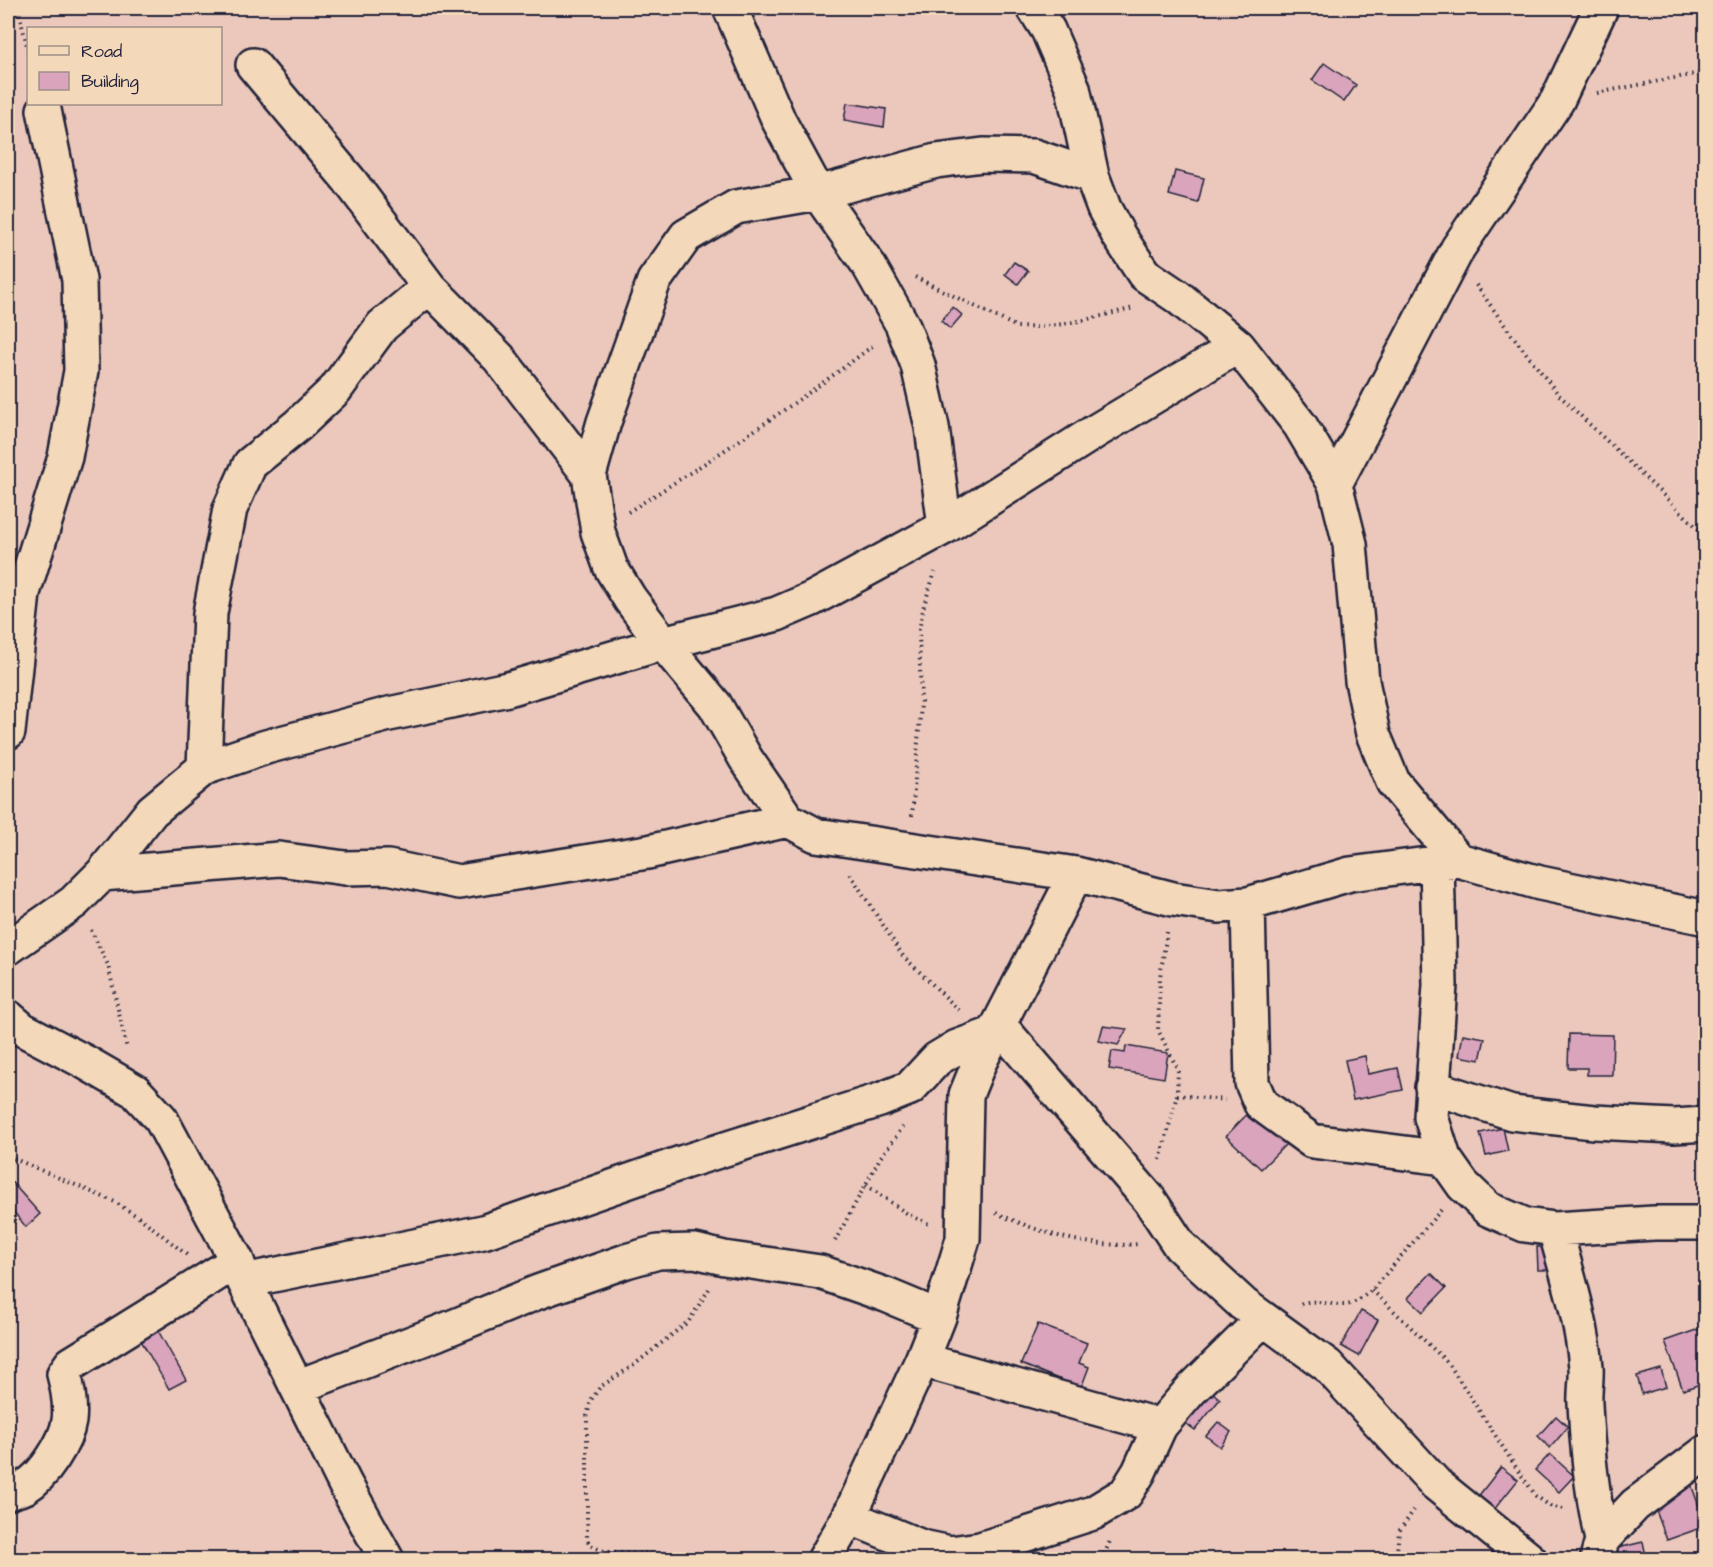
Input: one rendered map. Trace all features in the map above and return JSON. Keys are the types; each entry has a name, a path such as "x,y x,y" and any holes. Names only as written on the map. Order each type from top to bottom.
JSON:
{"street":[{"path":"730,8 779,121 818,193 868,264 902,324 918,365 932,427 940,530"},
{"path":"1034,8 1048,30 1073,88 1092,176 1104,208 1119,236 1144,274 1178,297 1238,346 1300,425 1335,484 1350,544 1362,681 1373,734 1393,782 1448,861 1431,1117 1444,1158 1463,1185 1488,1209 1525,1225 1555,1229 1654,1223 1706,1223"},
{"path":"1335,484 1458,248 1557,101 1601,8"},
{"path":"254,65 349,180 429,287 499,358 589,475"},
{"path":"8,732 22,593 65,458 81,371 80,280 44,110"},
{"path":"1092,176 1034,156 983,155 936,161 818,193 736,207 686,236 654,281 611,401 589,475 598,532 611,568 630,599 663,643 716,705 746,759 788,820 816,835 1076,874 1173,899 1219,906 1248,904 1350,874 1448,861 1706,918"},
{"path":"204,768 210,613 230,509 250,464 298,425 335,390 382,327 429,287"},
{"path":"8,948 74,902 102,874 152,811 204,768 266,747 389,714 508,689 663,643 777,614 822,593 940,530 1096,430 1238,346"},
{"path":"102,874 279,859 345,868 388,867 459,882 648,852 788,820"},
{"path":"824,1560 849,1517 922,1360 939,1317 963,1239 966,1095 994,1031 1076,874"},
{"path":"1248,904 1252,1083 1261,1104 1312,1141 1444,1158"},
{"path":"8,1017 22,1029 135,1091 161,1119 241,1271 345,1484 387,1560"},
{"path":"8,1494 27,1486 42,1472 59,1449 69,1422 69,1393 64,1374 71,1364 209,1277 358,1256 483,1232 673,1165 880,1100 910,1088 937,1059 957,1047 994,1031"},
{"path":"994,1031 1149,1199 1180,1246 1243,1304 1327,1365 1436,1484 1530,1560"},
{"path":"1432,1088 1512,1113 1594,1122 1674,1126 1706,1124"},
{"path":"1555,1229 1581,1332 1586,1369 1584,1400 1588,1450 1599,1538"},
{"path":"297,1387 538,1292 658,1252 695,1251 724,1258 820,1272 939,1317"},
{"path":"849,1517 922,1547 950,1553 980,1549 1094,1513 1126,1493 1139,1472 1160,1425 1190,1390 1263,1319"},
{"path":"922,1360 1160,1425"},
{"path":"1599,1538 1635,1505 1706,1452"}],"path":[{"path":"18,8 27,46"},
{"path":"1557,101 1706,72"},
{"path":"1458,248 1481,294 1559,395 1706,536"},
{"path":"868,264 916,277 1017,327 1034,328 1089,319 1178,297"},
{"path":"598,532 751,434 902,324"},
{"path":"908,850 921,704 919,630 924,604 935,571 940,530"},
{"path":"816,835 856,882 903,956 994,1031"},
{"path":"1149,1199 1177,1095 1178,1070 1158,1030 1160,977 1173,899"},
{"path":"74,902 98,941 108,965 135,1091"},
{"path":"820,1272 847,1216 880,1158 899,1135 904,1125 910,1088"},
{"path":"1177,1095 1261,1104"},
{"path":"8,1156 115,1202 143,1220 185,1253 209,1277"},
{"path":"866,1185 909,1215 963,1239"},
{"path":"1263,1319 1307,1302 1319,1301 1345,1305 1372,1290 1463,1185"},
{"path":"965,1200 1012,1220 1070,1240 1103,1245 1156,1243 1180,1246"},
{"path":"712,1560 709,1557 694,1555 618,1556 594,1551 589,1546 587,1539 587,1416 591,1400 600,1387 634,1365 689,1321 702,1303 724,1258"},
{"path":"1372,1290 1449,1364 1518,1472 1543,1502 1599,1538"},
{"path":"1396,1560 1399,1531 1436,1484"}],"building":[{"path":"1324,63 1356,85 1344,102 1312,80"},
{"path":"847,103 886,109 884,127 844,120"},
{"path":"1175,171 1204,178 1198,203 1169,195"},
{"path":"1014,262 1028,271 1018,284 1005,274"},
{"path":"953,307 962,315 950,329 941,321"},
{"path":"1103,1026 1127,1029 1118,1045 1099,1041"},
{"path":"1463,1034 1485,1038 1480,1060 1459,1056"},
{"path":"1569,1034 1613,1035 1612,1075 1587,1075 1587,1068 1568,1068"},
{"path":"1126,1046 1168,1053 1164,1078 1109,1069 1112,1051 1125,1053"},
{"path":"1365,1056 1368,1074 1398,1068 1403,1090 1353,1100 1345,1060"},
{"path":"1255,1106 1290,1140 1261,1169 1226,1136"},
{"path":"1503,1128 1508,1151 1486,1156 1480,1133"},
{"path":"8,1178 40,1214 26,1227 8,1205"},
{"path":"1537,1247 1551,1247 1551,1270 1538,1270"},
{"path":"1431,1273 1446,1288 1423,1312 1408,1298"},
{"path":"1361,1311 1378,1320 1359,1356 1341,1346"},
{"path":"1038,1324 1087,1343 1079,1363 1089,1367 1081,1388 1021,1364"},
{"path":"156,1327 186,1380 169,1389 139,1337"},
{"path":"1699,1329 1706,1347 1706,1382 1683,1390 1665,1341"},
{"path":"1661,1369 1666,1387 1642,1394 1637,1376"},
{"path":"1206,1387 1220,1399 1195,1430 1180,1419"},
{"path":"1556,1416 1568,1427 1550,1448 1538,1436"},
{"path":"1218,1422 1231,1432 1220,1447 1206,1436"},
{"path":"1550,1454 1574,1476 1559,1492 1535,1470"},
{"path":"1501,1467 1518,1480 1493,1511 1477,1498"},
{"path":"1691,1484 1706,1526 1667,1540 1652,1500"},
{"path":"1643,1542 1647,1560 1607,1560 1605,1551"}]}
